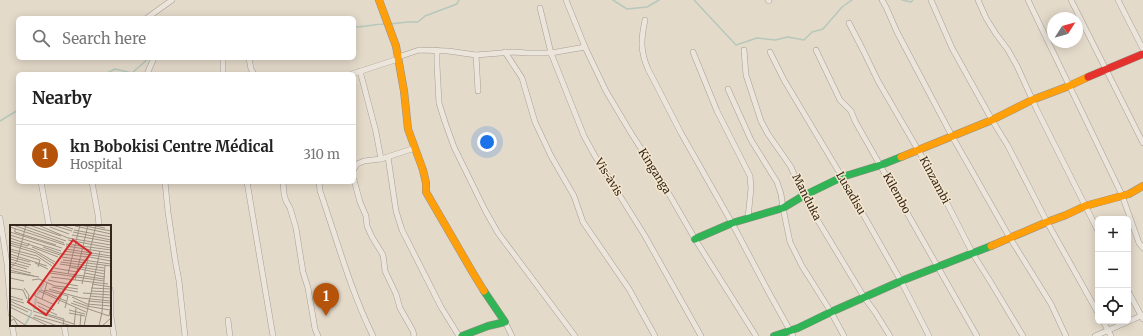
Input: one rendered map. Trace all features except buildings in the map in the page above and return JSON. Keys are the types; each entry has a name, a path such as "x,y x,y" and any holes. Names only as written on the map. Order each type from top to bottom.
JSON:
{"street":[{"path":"150,16 172,0"},
{"path":"379,0 396,46 404,92 408,129 423,170 427,195 473,273 505,322 512,336"},
{"name":"Kinganga","path":"566,0 585,47 606,91 630,133 658,175 695,240 756,336"},
{"path":"882,0 897,32 952,136 1010,238 1051,304 1066,336"},
{"path":"931,0 952,48 1008,146 1047,222 1095,308"},
{"path":"978,0 986,18 1017,66 1032,100 1095,225"},
{"path":"1028,0 1122,195 1139,242 1143,248"},
{"path":"1071,0 1143,143"},
{"path":"1118,0 1143,49"},
{"name":"Vis-àvis","path":"540,8 551,53 584,136 646,236 701,336"},
{"path":"645,20 641,42 645,61 681,133 792,333"},
{"name":"Kinzambi","path":"849,23 878,81 932,174 973,254 1023,336"},
{"path":"356,72 419,50 437,50 476,55 505,52 551,53 585,47"},
{"path":"437,50 439,103 454,147 498,233 575,336"},
{"name":"Manduka","path":"744,50 746,75 761,121 768,134 791,167 803,196 864,297 890,336"},
{"name":"Kilembo","path":"816,50 840,100 851,111 855,121 977,336"},
{"path":"505,52 522,78 535,122 551,156 574,196 584,222 629,289 655,336"},
{"path":"693,52 717,111 750,176 752,188 748,218"},
{"name":"Lusadisu","path":"770,52 794,97 842,177 901,281 929,336"},
{"path":"695,240 732,223 782,208 842,177 881,165 992,120 1032,100 1069,86 1106,68 1143,54"},
{"path":"476,55 478,91"},
{"path":"148,72 153,60"},
{"path":"223,60 223,72"},
{"path":"249,60 253,72"},
{"path":"360,71 376,132 381,159"},
{"path":"728,89 751,140 777,182 781,194 782,208 790,242 802,266 831,312 844,336"},
{"path":"356,166 364,161 381,159 415,148"},
{"path":"388,157 396,211 402,230 441,307 461,336 488,326 505,322"},
{"path":"41,184 49,225"},
{"path":"92,184 99,225"},
{"path":"165,184 185,336"},
{"path":"248,184 272,336"},
{"path":"283,184 286,201 290,208 296,228 302,267 308,288 315,329 318,336"},
{"path":"319,184 320,191 339,250 354,292 373,336"},
{"path":"355,184 372,237 379,246 383,255 385,271 396,294 400,308 413,331 414,336"},
{"path":"774,336 792,333 831,312 901,281 973,254 1085,206 1134,192 1143,186"},
{"path":"0,218 8,264 10,297"},
{"path":"111,295 111,317 114,336"},
{"path":"1095,336 1142,317 1131,297"},
{"path":"228,320 230,336"},
{"path":"1105,324 1111,336"},
{"path":"12,326 14,336"},
{"path":"64,326 66,336"}],"waterway":[{"path":"390,24 418,22 425,16 457,4 459,0"},
{"path":"613,0 627,9 647,7 659,0"},
{"path":"694,0 736,45 757,38 775,40 788,37 804,40 812,32 823,29 842,7 852,0"},
{"path":"902,0 911,2 913,0"},
{"path":"356,27 386,24"},
{"path":"133,72 147,60"},
{"path":"109,72 115,69 128,72"},
{"path":"0,121 16,111"}],"traffic: fast":[{"path":"695,239 732,223 783,208 803,196 842,177 901,157"},
{"path":"774,336 798,328 901,281 991,246"},
{"path":"462,336 488,326 505,322 484,291"}],"traffic: slow":[{"path":"379,0 396,46 404,91 408,129 423,170 426,183 426,192 484,291"},
{"path":"901,157 992,120 1032,100 1088,77"},
{"path":"991,246 1085,206 1129,194 1143,186"}],"traffic: jam":[{"path":"1088,77 1143,54"}],"place":[{"name":"kn Bobokisi Centre Médical","path":"326,316"}]}
